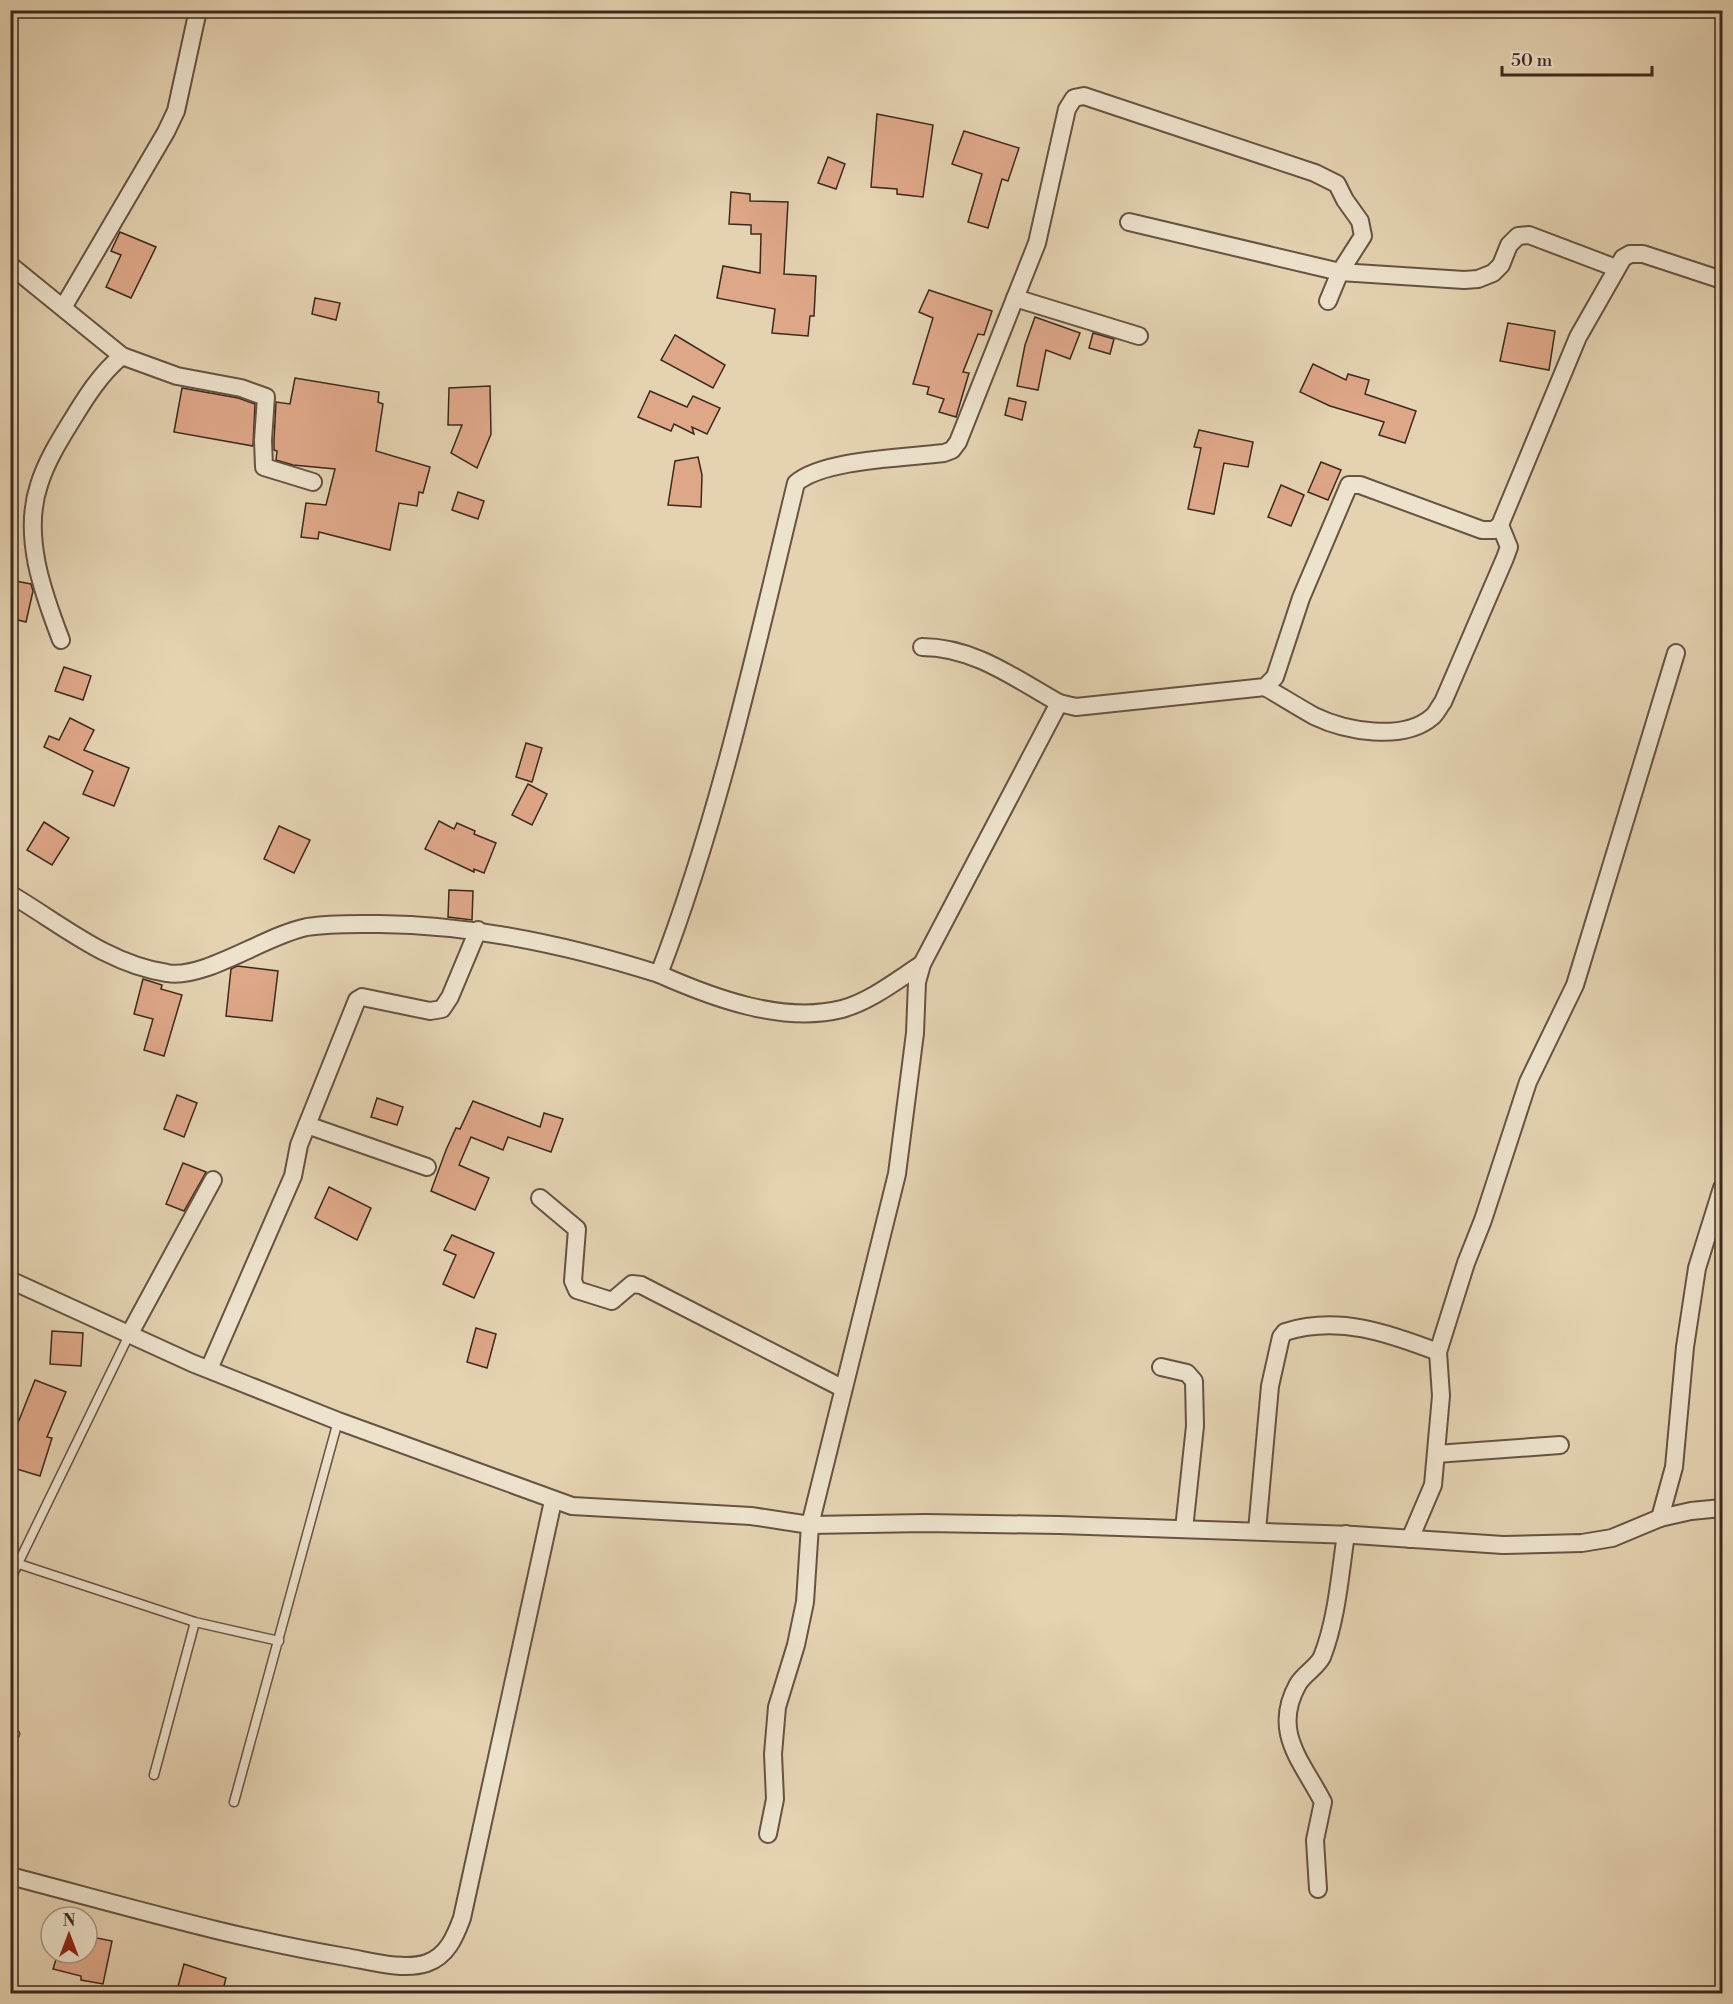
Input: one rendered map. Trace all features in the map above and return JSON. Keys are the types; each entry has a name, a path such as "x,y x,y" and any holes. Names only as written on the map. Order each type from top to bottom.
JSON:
{"street":[{"path":"64,306 176,111 198,10"},
{"path":"659,974 693,883 761,633 795,483 806,474 826,468 944,453 952,450 958,442 1037,243 1067,109 1074,98 1084,96 1316,173 1337,184 1360,221 1363,236 1340,272 1328,301"},
{"path":"1129,222 1340,272 1478,279 1501,265 1509,245 1518,236 1529,235 1616,268"},
{"path":"1265,687 1275,677 1301,598 1349,485 1360,485 1482,530 1494,530 1500,525 1578,338 1623,258 1630,254 1643,254 1722,280"},
{"path":"10,265 64,306 122,356 177,376 241,388 266,397 264,467 313,482"},
{"path":"1015,298 1139,336"},
{"path":"61,640 42,590 37,561 33,515 38,486 56,447 87,395 110,366 122,356"},
{"path":"922,647 940,647 977,658 1008,673 1059,704 1076,707 1265,687 1316,717 1348,728 1387,731 1412,727 1433,717 1443,702 1509,547 1500,525"},
{"path":"1410,1539 1433,1485 1441,1396 1438,1352 1528,1082 1575,985 1676,653"},
{"path":"768,1834 775,1799 773,1754 777,1707 796,1645 805,1602 810,1525 842,1388 877,1260 897,1174 915,1033 917,982 922,964 1059,704"},
{"path":"10,894 101,952 136,965 180,975 191,973 276,937 308,927 396,924 478,930 534,940 659,974 691,988 759,1008 824,1012 843,1008 881,991 922,964"},
{"path":"208,1369 293,1176 299,1145 357,1000 362,997 430,1011 442,1009 450,997 478,930"},
{"path":"307,1125 427,1167"},
{"path":"129,1335 213,1180"},
{"path":"1660,1518 1674,1467 1685,1347 1697,1268 1722,1188"},
{"path":"540,1198 577,1229 573,1281 577,1290 612,1301 632,1284 641,1285 842,1388"},
{"path":"10,1280 208,1369 338,1421 572,1506 751,1516 810,1525 924,1523 1257,1531 1346,1534 1503,1545 1582,1543 1612,1538 1660,1518 1691,1511 1722,1508"},
{"path":"1257,1531 1270,1386 1281,1337 1285,1332 1339,1324 1400,1338 1438,1352"},
{"path":"1161,1367 1188,1373 1194,1381 1195,1426 1184,1529"},
{"path":"1436,1454 1560,1445"},
{"path":"10,1876 239,1937 302,1949 409,1965 426,1963 441,1956 455,1937 462,1918 553,1501"},
{"path":"1318,1889 1314,1840 1323,1803 1298,1761 1287,1732 1288,1703 1299,1681 1321,1659 1330,1630 1346,1534"}],"lane":[{"path":"10,1580 129,1335"},
{"path":"234,1802 338,1421"},
{"path":"19,1564 195,1622 279,1641"},
{"path":"154,1775 195,1622"}],"building":[{"path":"877,114 933,125 923,197 897,194 897,189 871,187"},
{"path":"964,131 1019,148 1008,181 1002,179 988,228 968,222 982,174 952,164"},
{"path":"828,157 845,164 836,189 818,183"},
{"path":"731,192 750,194 750,201 788,202 784,274 816,276 814,316 810,316 808,336 772,333 775,309 717,298 723,266 760,273 761,234 751,234 751,225 729,224"},
{"path":"120,232 156,247 131,298 106,287 121,255 111,251"},
{"path":"929,290 992,311 984,335 978,334 963,372 969,373 956,417 939,412 944,399 927,394 929,387 913,384 933,318 919,312"},
{"path":"315,298 340,303 336,320 312,314"},
{"path":"1035,317 1080,333 1070,359 1046,350 1038,390 1017,386 1025,345"},
{"path":"1508,323 1555,331 1549,370 1500,361"},
{"path":"1093,333 1114,339 1110,354 1089,348"},
{"path":"675,335 725,365 713,388 661,360"},
{"path":"1313,364 1346,380 1348,374 1369,380 1365,394 1416,411 1405,443 1379,435 1384,422 1330,406 1300,392"},
{"path":"295,378 379,392 378,402 383,404 376,451 430,467 423,493 419,492 417,506 399,503 390,550 319,532 318,539 301,537 306,503 326,505 335,469 293,465 276,460 277,451 274,450 274,440 276,402 290,404"},
{"path":"490,386 491,434 477,468 451,453 462,425 448,425 449,388"},
{"path":"182,388 238,398 255,404 253,446 174,432"},
{"path":"650,391 687,407 693,396 720,408 707,434 692,427 694,434 674,424 671,431 638,417"},
{"path":"1009,398 1026,402 1022,420 1005,415"},
{"path":"1199,430 1253,442 1248,467 1224,463 1214,514 1188,509 1201,448 1194,447"},
{"path":"698,457 702,475 701,507 668,505 675,461"},
{"path":"1321,462 1341,470 1328,500 1308,492"},
{"path":"1281,485 1304,495 1291,526 1268,517"},
{"path":"458,492 484,501 478,519 452,510"},
{"path":"10,580 31,584 33,591 26,622 10,618"},
{"path":"64,667 91,676 83,700 55,691"},
{"path":"70,718 94,730 84,750 129,768 114,806 83,794 93,771 44,747 49,736 59,740"},
{"path":"526,743 542,748 532,782 516,777"},
{"path":"528,784 547,794 532,825 512,815"},
{"path":"439,821 454,829 457,823 475,831 474,834 496,843 484,873 474,869 474,872 425,849"},
{"path":"44,822 69,838 52,865 27,850"},
{"path":"279,826 310,840 294,873 264,859"},
{"path":"449,890 473,891 472,920 448,917"},
{"path":"237,966 278,971 272,1021 226,1016 231,969"},
{"path":"143,979 162,985 161,989 182,995 164,1056 144,1050 153,1019 134,1014"},
{"path":"177,1095 197,1103 184,1137 164,1129"},
{"path":"377,1098 403,1107 397,1125 371,1117"},
{"path":"473,1101 540,1127 544,1113 563,1119 551,1152 508,1137 503,1150 471,1137 459,1165 489,1178 475,1210 431,1191 456,1128 460,1129"},
{"path":"183,1163 206,1172 184,1211 166,1204"},
{"path":"329,1187 371,1208 357,1240 315,1218"},
{"path":"452,1235 494,1253 474,1298 443,1284 456,1255 444,1250"},
{"path":"476,1328 496,1334 487,1368 467,1362"},
{"path":"52,1331 83,1333 81,1366 50,1364"},
{"path":"35,1380 66,1392 47,1437 52,1438 40,1476 10,1467 10,1443"},
{"path":"99,1938 112,1941 103,1984 81,1980 81,1976 53,1969 54,1965 99,1965"},
{"path":"184,1964 226,1978 222,1994 176,1994"}]}
